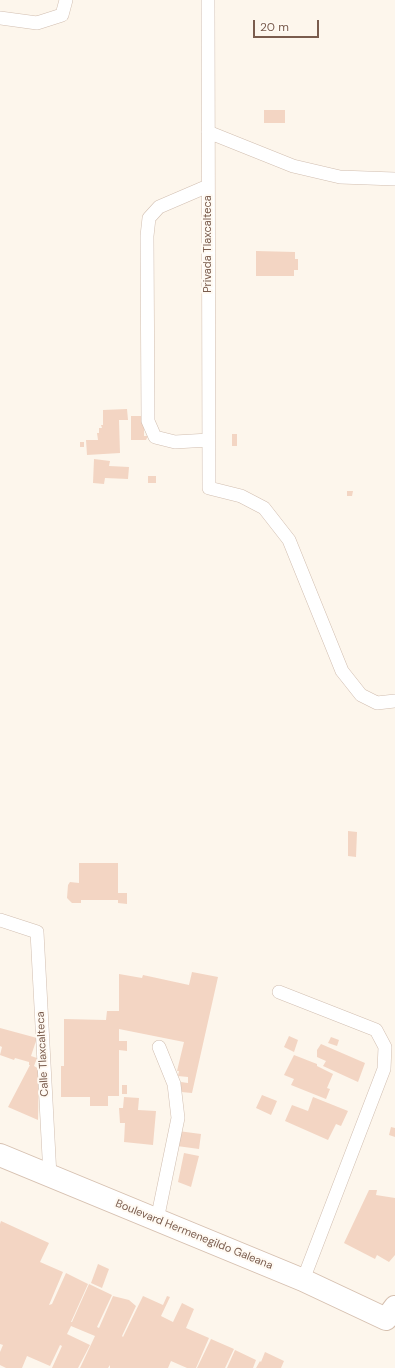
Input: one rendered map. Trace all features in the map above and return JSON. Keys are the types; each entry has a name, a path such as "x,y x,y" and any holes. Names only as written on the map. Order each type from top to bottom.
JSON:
{"main road":[{"name":"Boulevard Hermenegildo Galeana","path":"0,1155 303,1280 391,1313"}],"lane":[{"path":"0,18 37,23 62,15 66,0"},
{"name":"Privada Tlaxcalteca","path":"208,0 209,488 241,496 264,508 289,540 342,671 361,695 377,703 395,701"},
{"path":"208,132 293,166 340,176 395,179"},
{"path":"208,186 159,207 149,218 147,243 148,421 155,437 175,442 209,440"},
{"name":"Calle Tlaxcalteca","path":"0,920 37,932 50,1176"},
{"path":"279,992 376,1030 385,1047 384,1069 303,1280"},
{"path":"157,1220 178,1118 174,1084 159,1047"}],"building":[{"path":"264,110 285,110 285,123 264,123"},
{"path":"256,251 295,252 295,259 298,259 298,270 294,270 294,276 256,276"},
{"path":"127,409 128,420 119,420 120,453 87,455 86,440 98,440 97,433 99,433 99,428 102,428 101,425 103,425 103,410"},
{"path":"131,416 144,416 144,436 148,436 146,440 131,440"},
{"path":"232,434 237,434 237,446 232,446"},
{"path":"80,442 84,442 84,447 80,447"},
{"path":"94,459 110,461 109,466 129,467 128,479 105,478 104,484 93,483"},
{"path":"148,476 156,476 156,483 148,483"},
{"path":"347,491 353,491 352,496 347,496"},
{"path":"348,831 357,832 356,857 348,856"},
{"path":"79,863 118,863 118,893 127,893 127,904 118,903 118,900 81,900 81,903 72,903 67,898 68,885 70,882 79,883"},
{"path":"192,972 218,977 192,1093 181,1092 181,1082 188,1083 188,1077 178,1076 179,1071 177,1071 184,1042 119,1029 119,1041 127,1041 127,1051 119,1050 119,1096 108,1096 108,1106 90,1106 90,1097 61,1097 61,1066 64,1066 64,1019 106,1020 107,1011 119,1011 119,974 142,978 143,975 189,985"},
{"path":"0,1028 37,1038 31,1056 37,1058 34,1066 39,1069 38,1120 8,1107 30,1065 29,1062 15,1058 14,1060 0,1055 2,1047 0,1046"},
{"path":"289,1036 298,1040 294,1052 284,1047"},
{"path":"331,1037 339,1040 337,1046 328,1043"},
{"path":"321,1044 365,1063 358,1082 323,1066 326,1061 317,1057 317,1050"},
{"path":"294,1055 317,1064 317,1066 333,1074 327,1088 330,1089 326,1099 291,1085 294,1079 284,1075"},
{"path":"122,1085 127,1085 127,1094 122,1094"},
{"path":"262,1095 277,1101 271,1115 256,1108"},
{"path":"124,1097 139,1098 138,1110 156,1111 153,1145 124,1142 125,1123 120,1123 119,1108 123,1108"},
{"path":"313,1097 348,1111 341,1126 336,1124 328,1140 285,1121 292,1105 308,1111"},
{"path":"391,1127 395,1128 395,1137 389,1135"},
{"path":"178,1131 201,1134 199,1149 177,1146"},
{"path":"184,1153 199,1156 191,1187 178,1182"},
{"path":"369,1190 377,1190 376,1195 395,1198 395,1255 389,1262 377,1255 375,1259 344,1243"},
{"path":"1,1221 49,1243 40,1262 63,1272 49,1305 52,1304 66,1273 88,1284 71,1322 89,1284 112,1295 97,1327 99,1328 113,1296 129,1300 136,1306 122,1336 123,1337 143,1296 163,1305 167,1296 170,1297 161,1316 173,1322 182,1303 194,1309 186,1328 209,1338 196,1368 187,1368 171,1361 168,1368 110,1368 110,1365 108,1368 80,1368 95,1336 71,1326 67,1334 90,1345 78,1368 52,1368 62,1346 60,1345 50,1366 27,1356 22,1368 6,1368 0,1365 0,1352 3,1345 0,1344"},
{"path":"98,1264 109,1269 102,1288 91,1283"},
{"path":"211,1339 234,1349 225,1368 197,1368"},
{"path":"235,1350 256,1360 253,1368 227,1368"},
{"path":"265,1352 284,1361 281,1368 256,1368 260,1361 261,1362"}]}
